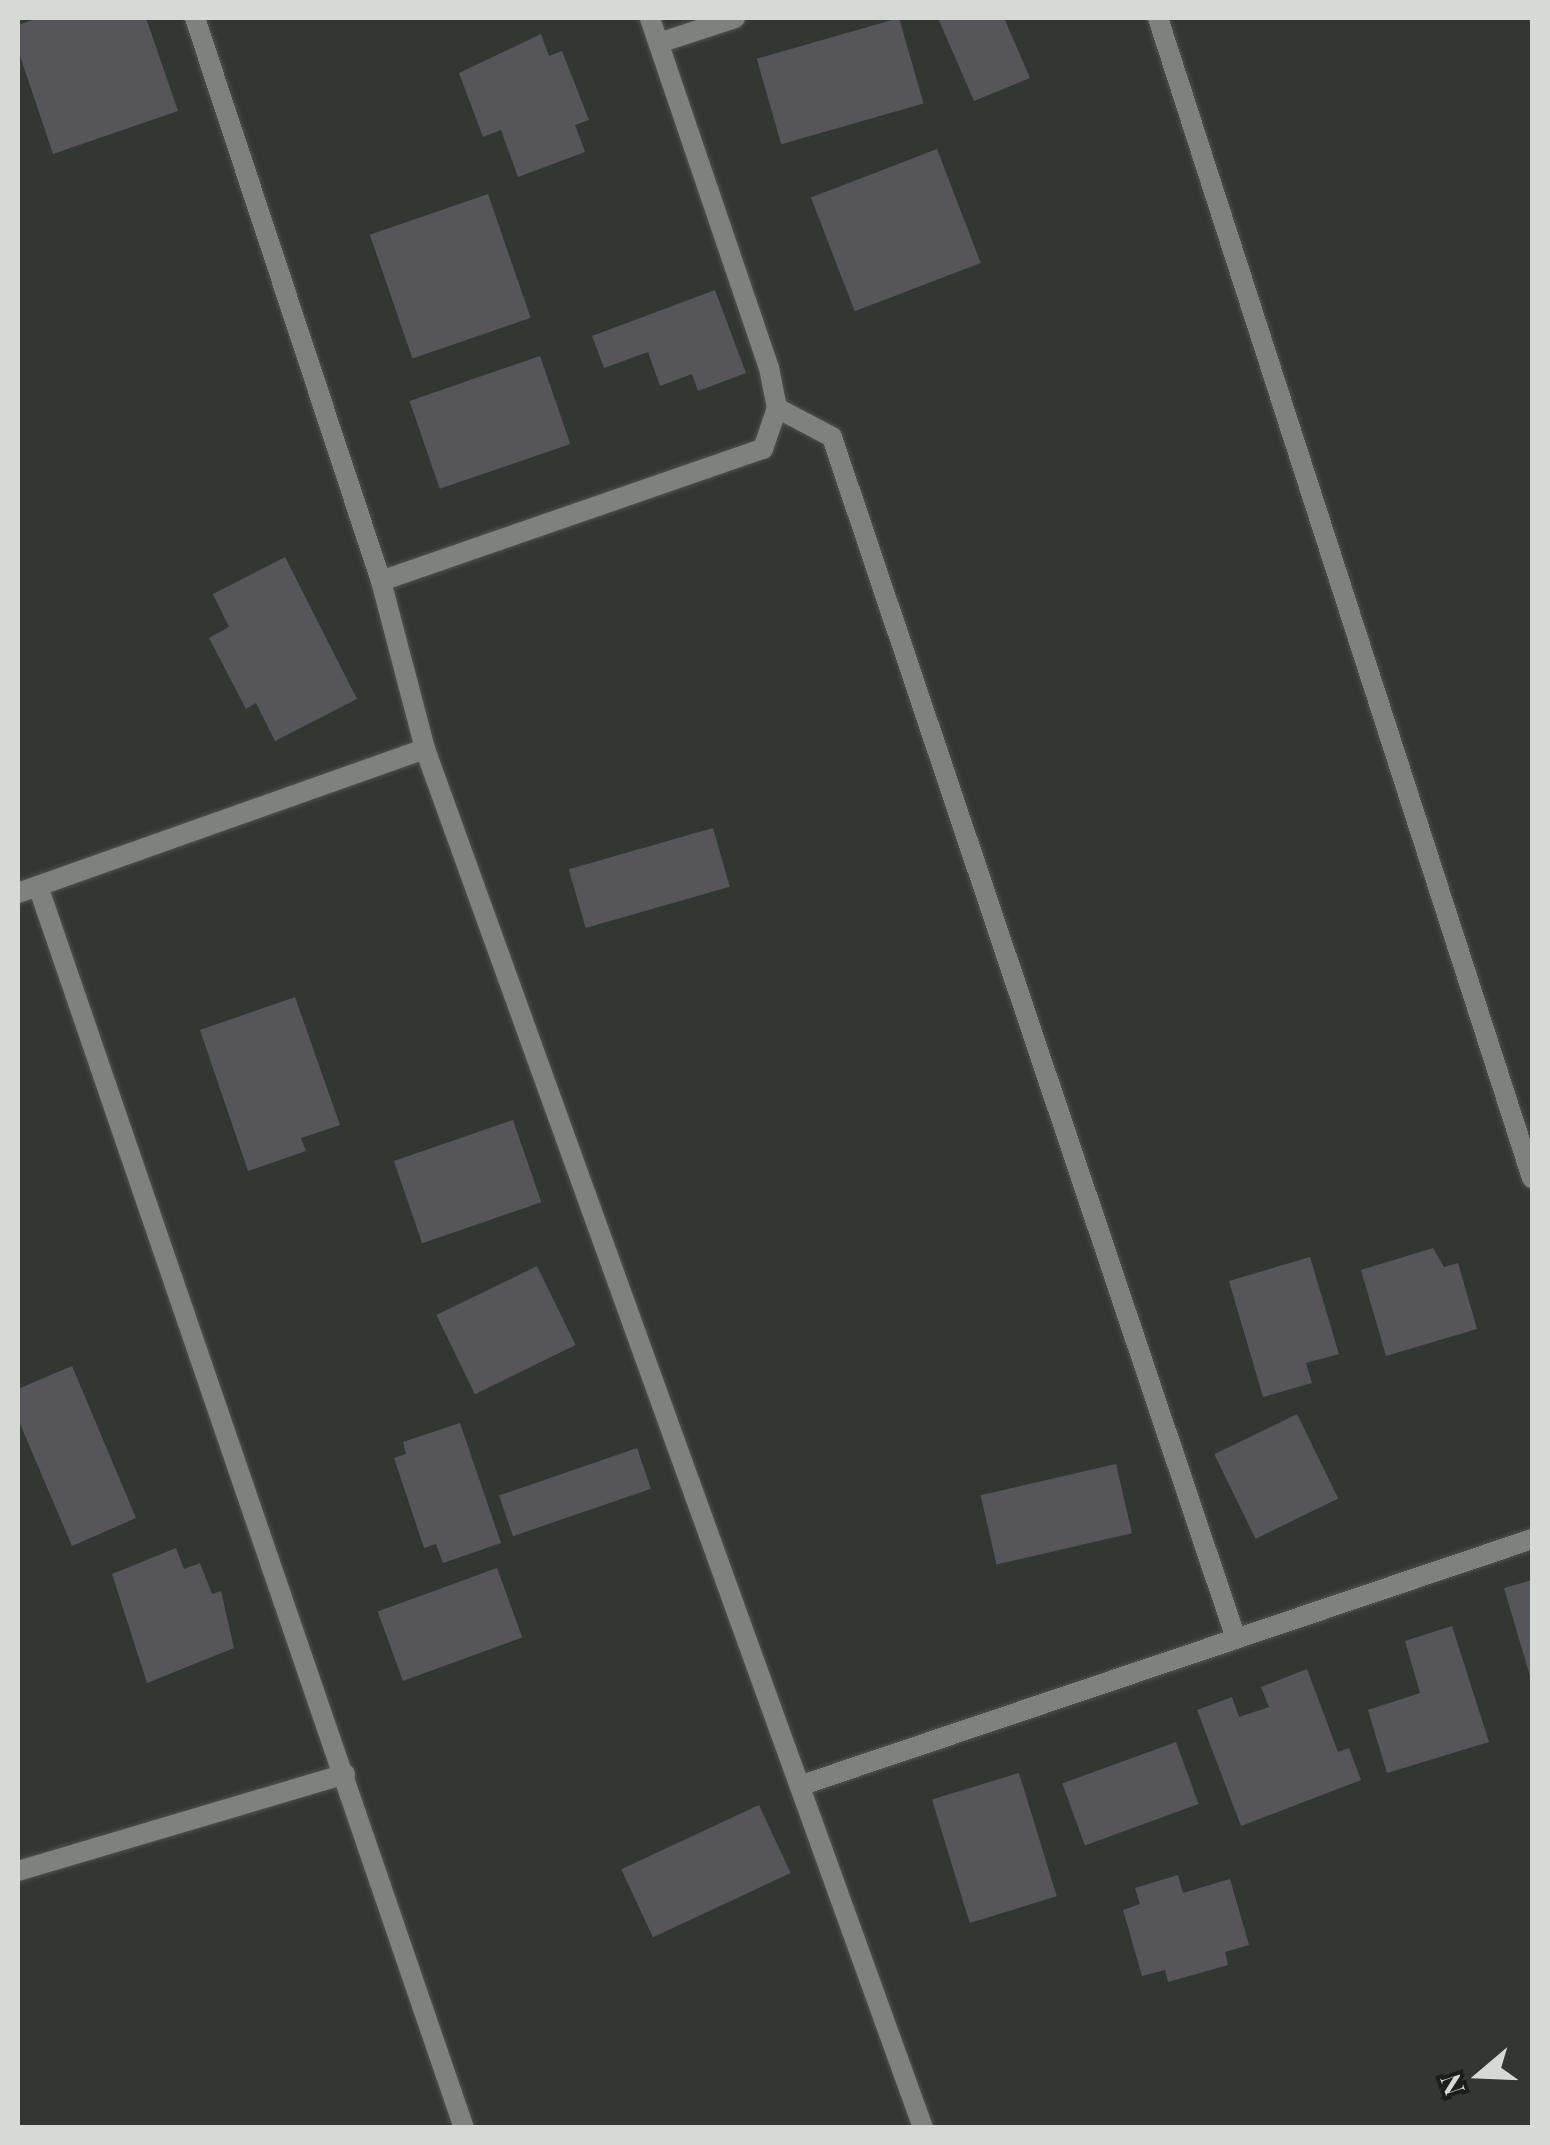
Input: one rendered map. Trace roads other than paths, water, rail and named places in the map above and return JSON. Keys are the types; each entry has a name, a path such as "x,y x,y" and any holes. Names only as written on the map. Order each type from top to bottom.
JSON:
{"street":[{"path":"195,18 381,580 425,749 805,1784 923,2128"},
{"path":"381,580 763,449 777,408 650,18"},
{"path":"658,43 735,18"},
{"path":"1158,18 1532,1178"},
{"path":"777,408 832,436 1236,1639"},
{"path":"425,749 28,889 345,1774 464,2128"},
{"path":"805,1784 1532,1540"},
{"path":"18,1870 345,1774"}]}
